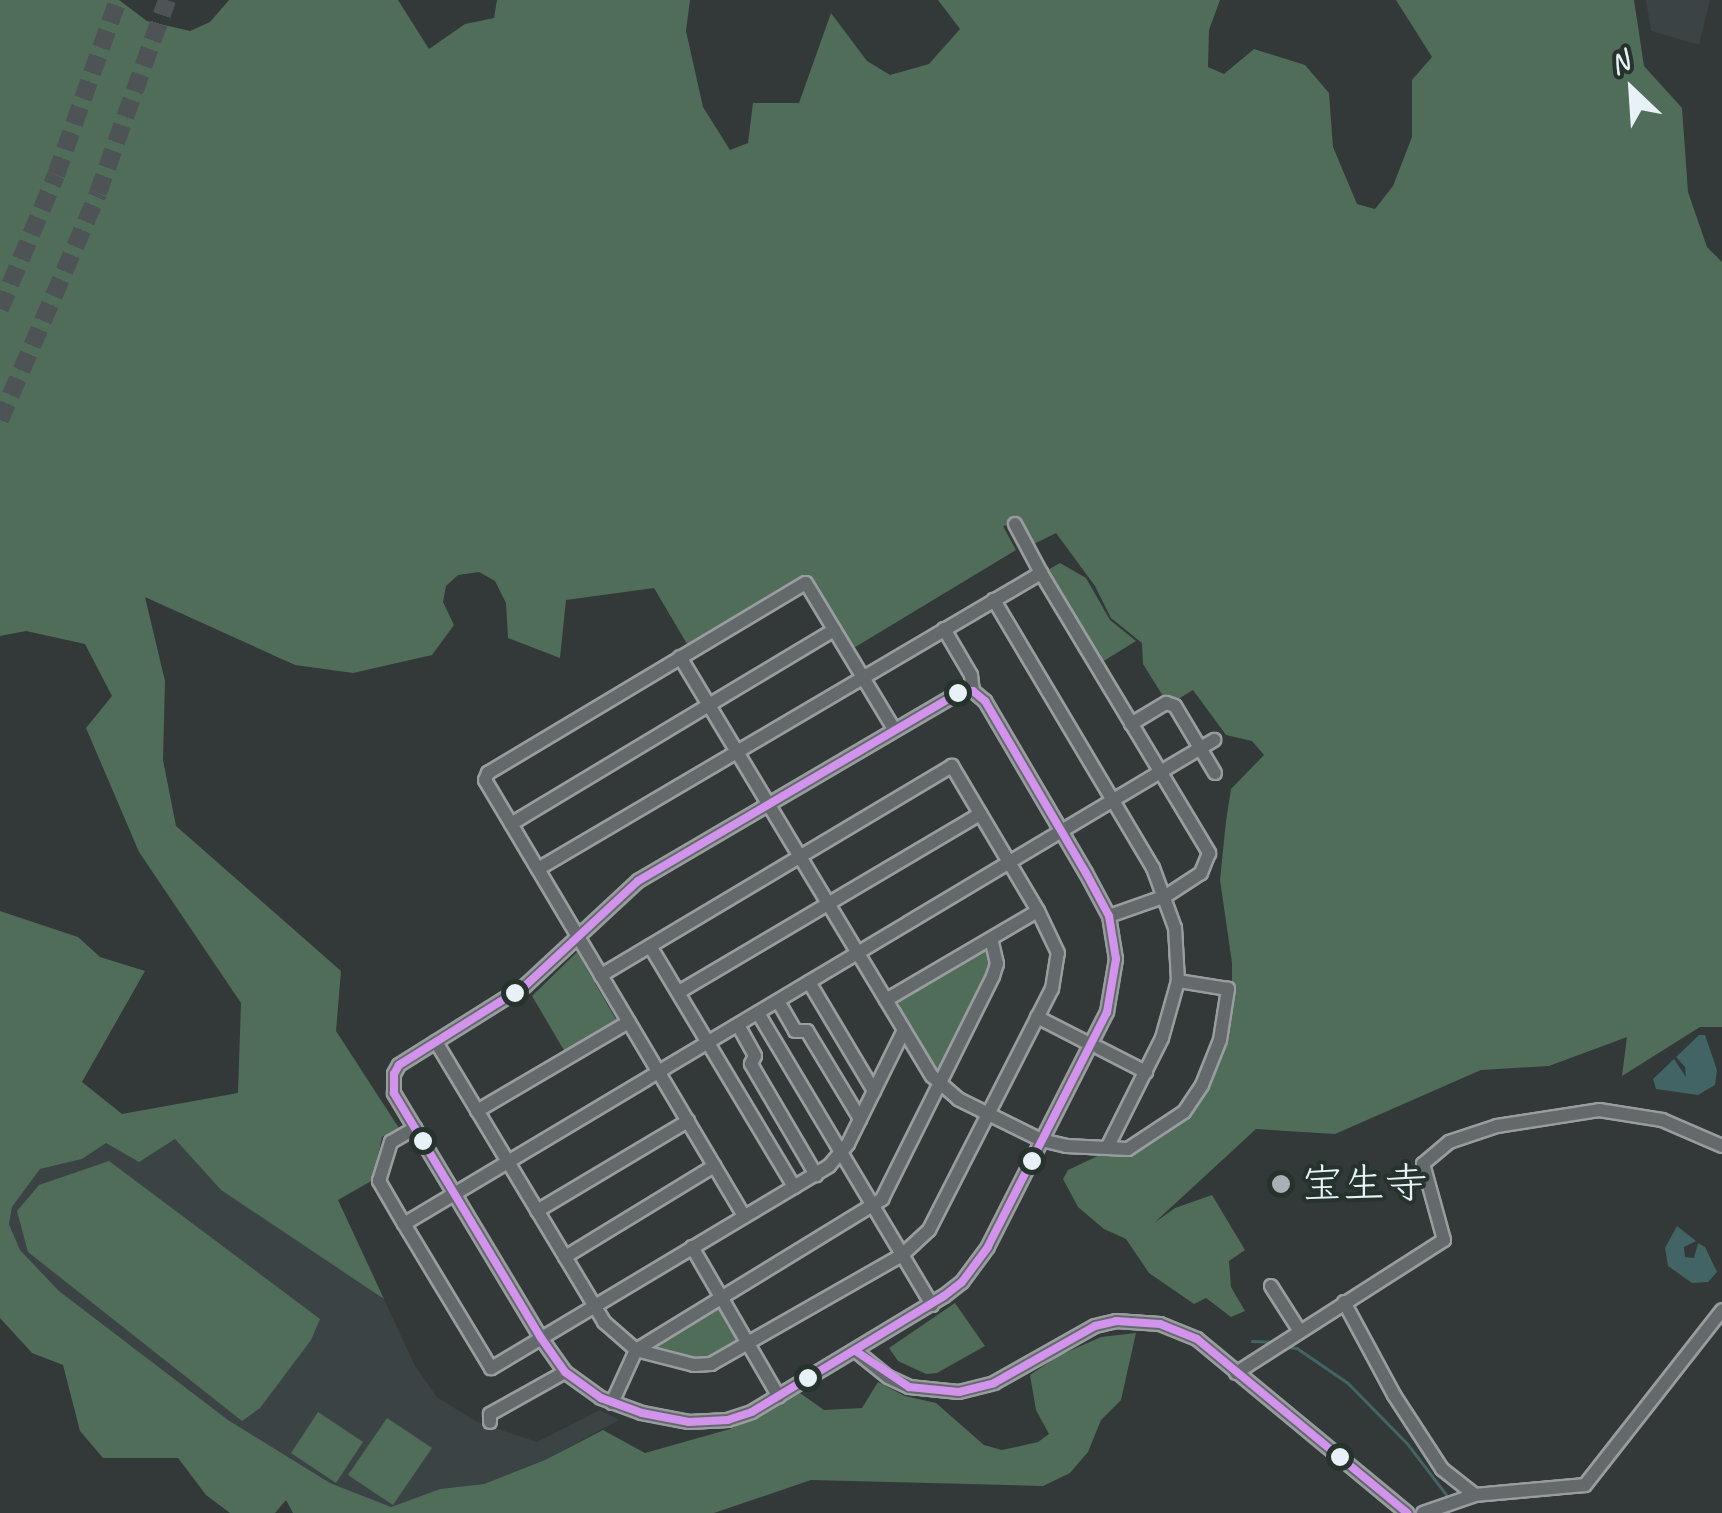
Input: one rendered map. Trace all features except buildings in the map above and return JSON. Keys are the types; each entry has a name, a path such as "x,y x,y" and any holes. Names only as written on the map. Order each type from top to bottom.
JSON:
{"street":[{"path":"1015,524 1041,574 1209,853 1201,872 1166,896 1109,916"},
{"path":"538,869 1041,574"},
{"path":"744,1216 485,780 488,774 806,583 894,729"},
{"path":"994,600 1166,896 1175,928 1178,981 1162,1038 1107,1148"},
{"path":"511,824 834,630"},
{"path":"944,630 971,675 973,691"},
{"path":"680,657 904,1030 942,1086 1041,1140 1128,1150 1162,1131 1184,1112 1211,1065 1228,1006 1228,989 1178,981"},
{"path":"962,690 973,691 985,701 1109,916 1116,960 1107,1012 988,1247 962,1282 857,1352 752,1412 706,1422 663,1418 612,1404 564,1372 540,1338 394,1093 394,1074 399,1064 512,996 638,882 962,690"},
{"path":"1131,724 1166,703 1175,706 1215,773"},
{"path":"404,1224 1214,740"},
{"path":"436,1042 614,1333 636,1350 711,1364 749,1346 902,1255 937,1218 1052,988 1058,953 1038,911 952,766 601,975"},
{"path":"678,992 980,814"},
{"path":"886,1000 1038,911"},
{"path":"612,1404 636,1350 873,1207 889,1190 993,976 997,964 991,939"},
{"path":"650,946 794,1186"},
{"path":"809,982 874,1091"},
{"path":"778,1001 795,1031 807,1031 860,1120"},
{"path":"758,1013 932,1305"},
{"path":"1038,1017 1084,1040"},
{"path":"477,1111 629,1022"},
{"path":"738,1026 755,1056 751,1064 816,1175"},
{"path":"415,1128 391,1142 379,1181 492,1368 816,1175 842,1153 904,1030"},
{"path":"1099,1048 1146,1072"},
{"path":"1236,1373 1444,1240 1422,1164 1448,1142 1498,1126 1599,1110 1662,1120 1722,1146"},
{"path":"537,1210 688,1121"},
{"path":"565,1257 714,1166"},
{"path":"692,1247 779,1398"},
{"path":"1271,1286 1299,1330"},
{"path":"1344,1302 1394,1394 1442,1469 1476,1495"},
{"path":"1424,1513 1476,1495 1585,1484 1722,1310"},
{"path":"857,1352 888,1377 910,1387 959,1392 994,1383 1095,1326 1138,1320 1178,1329 1407,1513"},
{"path":"490,1422 490,1414 564,1372"}],"shaded area":[{"path":"1646,0 1710,0 1699,45 1651,31"},
{"path":"175,1138 221,1190 384,1299 415,1366 437,1397 477,1422 537,1442 600,1410 619,1420 545,1460 484,1484 440,1489 391,1507 330,1483 228,1420 59,1291 20,1250 9,1224 12,1207 40,1169 82,1159 106,1143"}],"green space":[{"path":"0,0 119,0 147,21 190,31 210,22 229,0 398,0 429,49 465,24 494,18 497,0 690,0 686,31 703,107 730,150 748,143 753,103 799,103 831,13 867,61 890,75 929,64 960,29 938,0 1220,0 1209,30 1208,67 1224,74 1254,49 1305,65 1329,93 1333,147 1357,204 1375,209 1393,186 1412,137 1412,80 1432,57 1396,0 1634,0 1644,66 1682,108 1688,192 1707,247 1722,262 1722,1027 1700,1027 1622,1076 1627,1037 1549,1066 1481,1070 1335,1134 1256,1129 1154,1223 1175,1208 1212,1195 1245,1250 1229,1261 1231,1287 1245,1311 1231,1317 1206,1298 1194,1304 1149,1273 1126,1239 1104,1229 1078,1207 1063,1179 1068,1170 1102,1154 1132,1154 1165,1135 1190,1113 1226,1039 1232,1010 1232,963 1220,880 1226,821 1231,789 1264,755 1252,741 1226,735 1193,690 1180,698 1163,696 1143,664 1142,643 1111,618 1095,586 1056,533 1032,545 1019,523 1003,526 1016,550 852,649 807,575 687,644 654,588 566,600 560,658 508,638 506,603 495,581 479,572 458,575 446,586 443,602 454,625 432,655 353,673 295,665 145,597 165,681 163,760 176,826 341,971 336,1031 399,1128 382,1137 373,1180 338,1200 384,1299 221,1190 175,1139 139,1162 106,1143 82,1159 40,1169 12,1207 9,1224 20,1250 59,1291 228,1420 330,1483 391,1507 440,1489 484,1484 545,1460 603,1430 645,1453 730,1429 800,1393 824,1410 862,1408 878,1382 905,1396 936,1403 984,1445 1002,1450 1038,1442 1049,1434 1036,1410 1030,1375 1058,1356 1101,1337 1136,1333 1121,1400 1101,1420 1088,1452 1070,1473 1043,1486 811,1480 714,1513 293,1513 286,1500 275,1513 230,1513 206,1495 178,1458 103,1458 80,1431 63,1365 32,1353 0,1318 0,911 78,937 100,957 145,971 82,1082 122,1114 238,1093 241,1003 139,852 86,728 112,696 85,644 26,631 0,636"},
{"path":"1060,563 1086,578 1110,620 1136,641 1102,662 1046,571"},
{"path":"987,948 991,965 942,1071 937,1071 898,1009 900,998"},
{"path":"577,952 617,1021 565,1052 532,996"},
{"path":"109,1161 320,1319 311,1340 260,1408 242,1421 28,1252 17,1211 39,1185"},
{"path":"955,1303 985,1346 937,1373 926,1374 898,1361 889,1348"},
{"path":"715,1308 722,1309 737,1338 734,1346 701,1360 654,1350 654,1343"},
{"path":"318,1412 363,1442 336,1483 291,1453"},
{"path":"387,1418 432,1448 393,1505 348,1475"}],"water":[{"path":"1699,1035 1705,1035 1717,1070 1715,1085 1698,1095 1656,1089 1653,1079 1674,1059 1686,1077 1685,1067 1676,1057"},
{"path":"1677,1226 1696,1241 1684,1247 1685,1257 1694,1258 1698,1243 1705,1247 1717,1272 1708,1282 1692,1283 1668,1266 1665,1248"}],"waterway":[{"path":"1252,1341 1276,1342"},
{"path":"1287,1347 1297,1348 1348,1383 1407,1443 1449,1498"}],"tunnel":[{"path":"0,309 56,175 118,0"},
{"path":"0,420 98,193 167,0"}],"transit line":[{"path":"962,691 973,691 985,701 1086,873 1109,916 1116,959 1107,1012 988,1247 962,1282 944,1296 752,1412 728,1420 689,1422 642,1413 601,1398 565,1372 541,1338 394,1093 394,1074 399,1065 525,986 638,881 962,691"},
{"path":"857,1352 909,1387 959,1392 994,1383 1095,1326 1116,1321 1160,1324 1197,1339 1407,1513"}],"place":[{"name":"宝生寺","path":"1281,1184"}]}
